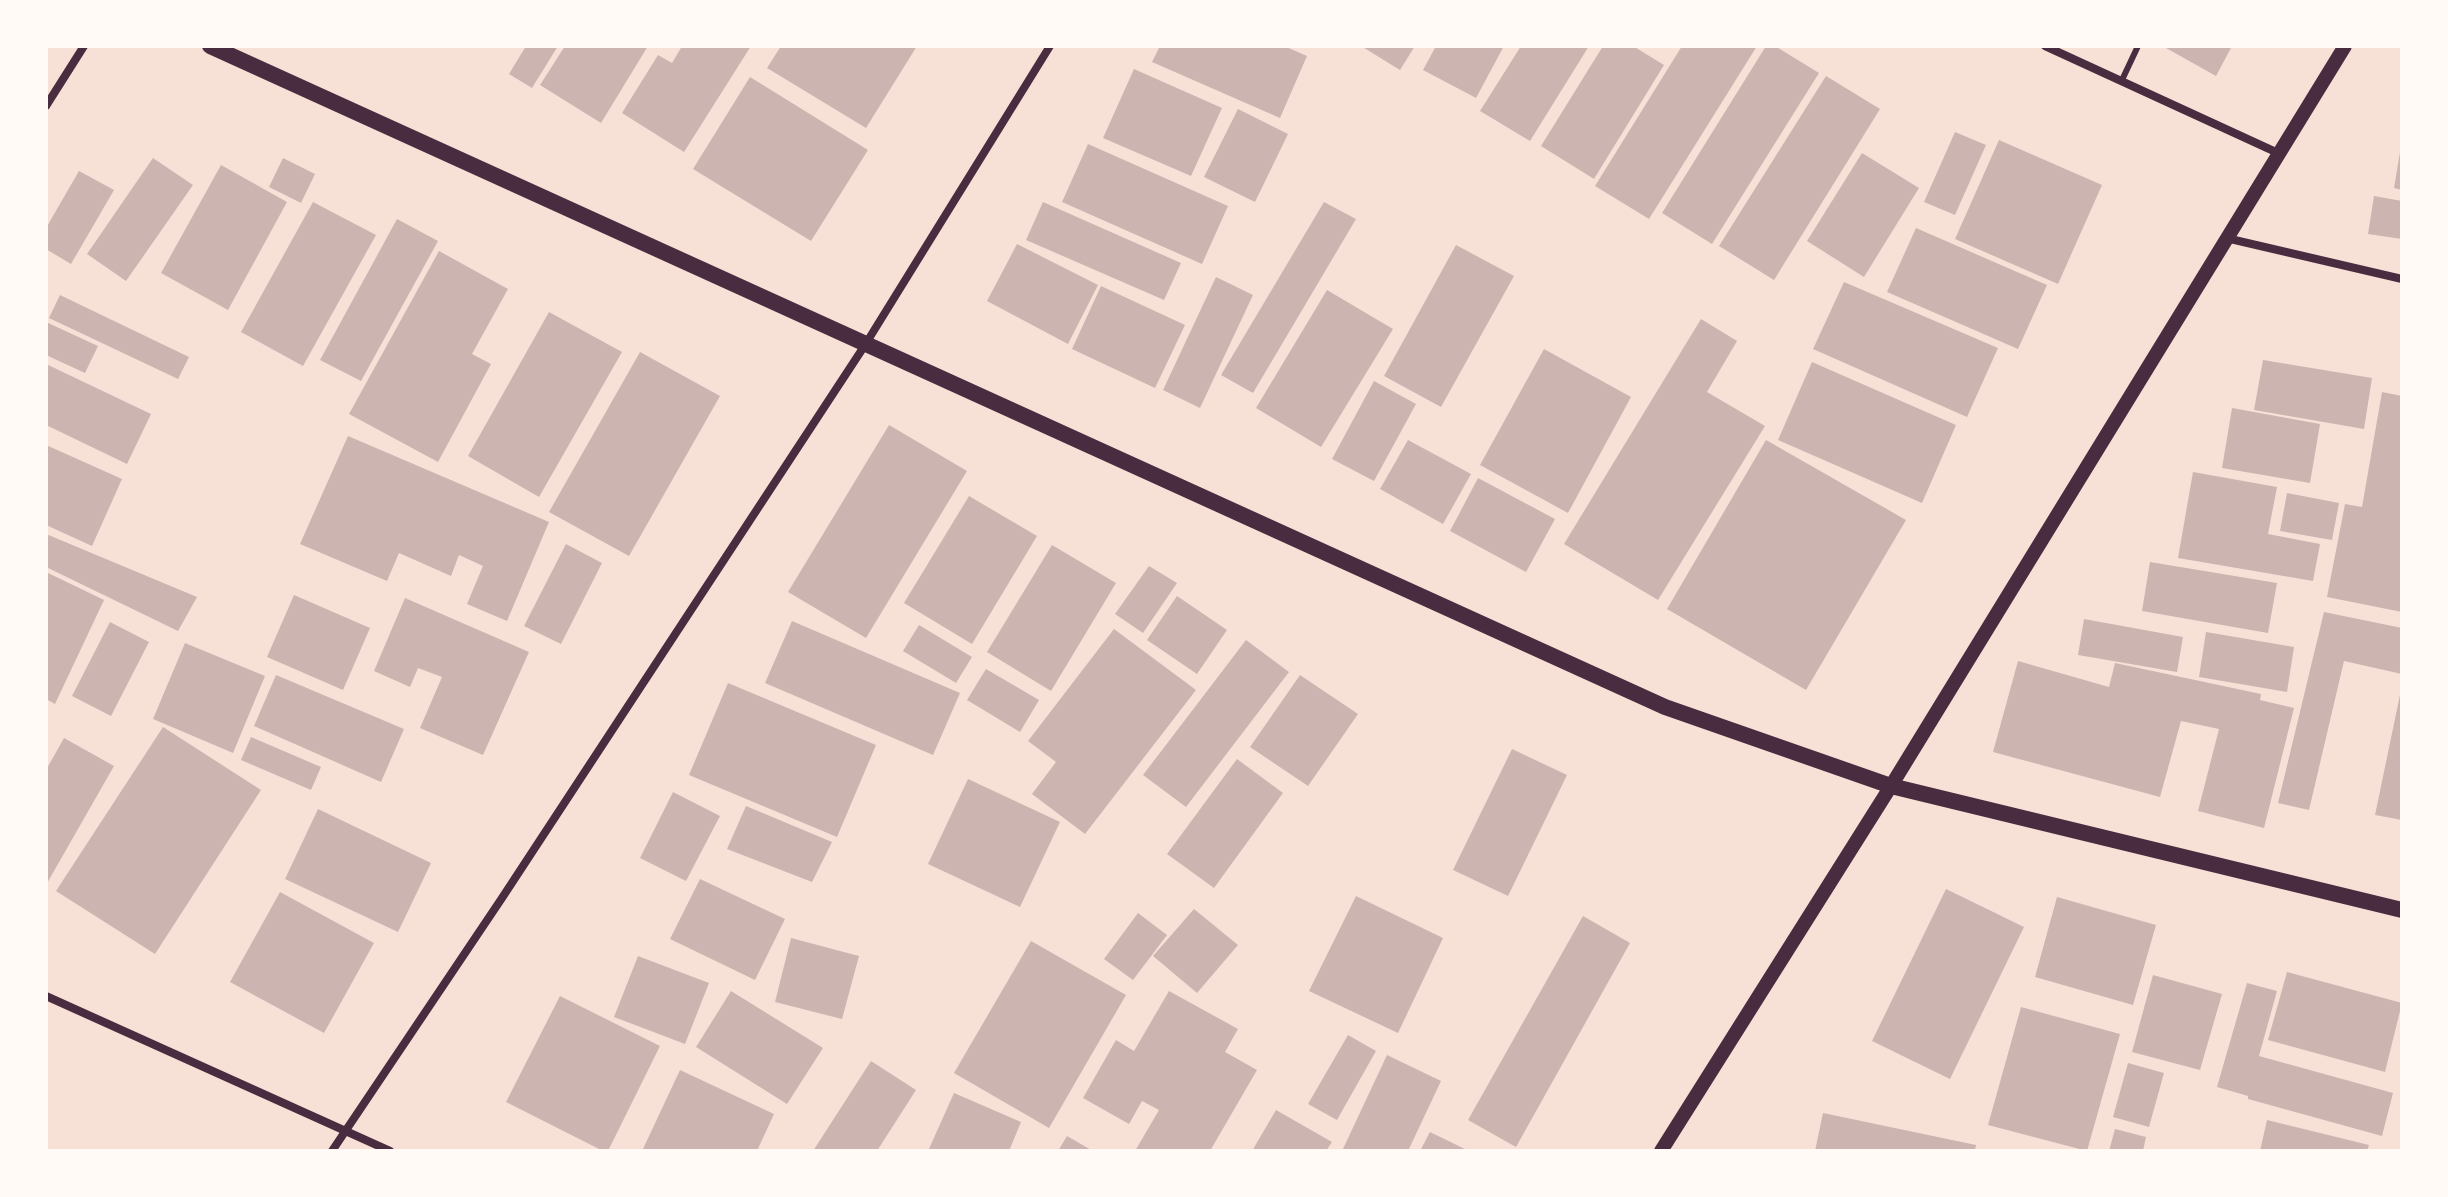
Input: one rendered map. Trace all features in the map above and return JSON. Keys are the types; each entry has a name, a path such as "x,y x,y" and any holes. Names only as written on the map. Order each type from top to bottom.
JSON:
{"main road":[{"path":"210,46 1665,707 1891,786 2402,910"}],"street":[{"path":"46,106 84,46"},
{"path":"332,1151 865,345 1050,46"},
{"path":"2045,46 2278,153"},
{"path":"1661,1151 1891,786 2345,46"},
{"path":"2225,238 2402,279"},
{"path":"46,996 390,1151"}],"lane":[{"path":"2122,80 2138,46"}],"building":[{"path":"526,46 558,46 532,88 509,74"},
{"path":"565,46 648,46 601,123 540,85"},
{"path":"682,46 751,46 684,152 622,113 658,55 672,63"},
{"path":"781,46 917,46 866,128 767,68"},
{"path":"1160,46 1284,46 1307,56 1280,118 1152,62"},
{"path":"1361,46 1415,46 1400,70"},
{"path":"1436,46 1504,46 1476,98 1423,70"},
{"path":"1521,46 1589,46 1530,141 1480,111"},
{"path":"1603,46 1633,46 1664,65 1594,179 1541,146"},
{"path":"1682,46 1757,46 1649,219 1595,186"},
{"path":"1766,46 1775,46 1819,73 1712,244 1662,213"},
{"path":"2167,46 2232,46 2216,76"},
{"path":"1134,69 1222,108 1191,176 1103,138"},
{"path":"1826,76 1880,109 1774,280 1719,246"},
{"path":"750,77 868,150 811,241 693,169"},
{"path":"1238,109 1288,134 1255,202 1204,177"},
{"path":"1955,132 1986,145 1955,215 1924,202"},
{"path":"1999,140 2102,185 2058,284 1955,239"},
{"path":"1088,144 1228,206 1202,264 1062,202"},
{"path":"2402,152 2402,190 2394,188"},
{"path":"1862,153 1919,188 1864,277 1807,241"},
{"path":"153,158 193,185 126,281 87,254"},
{"path":"283,158 315,174 301,203 269,187"},
{"path":"221,165 287,202 228,310 161,273"},
{"path":"79,171 114,190 71,264 46,249 46,228"},
{"path":"2374,196 2402,201 2402,239 2368,234"},
{"path":"313,202 376,235 303,366 241,332"},
{"path":"1043,202 1181,263 1164,300 1026,240"},
{"path":"1324,202 1356,219 1253,393 1221,375"},
{"path":"397,219 438,241 361,381 320,360"},
{"path":"1916,228 2047,285 2018,349 1887,292"},
{"path":"1017,244 1098,285 1068,344 987,301"},
{"path":"1456,245 1514,276 1441,407 1384,376"},
{"path":"439,251 508,289 472,354 491,364 438,462 349,414"},
{"path":"1216,277 1253,295 1200,408 1163,390"},
{"path":"1844,282 1998,348 1967,417 1813,349"},
{"path":"1101,286 1185,325 1155,388 1072,349"},
{"path":"1327,290 1393,329 1321,447 1256,408"},
{"path":"60,295 189,357 178,379 49,318"},
{"path":"549,312 622,352 539,497 468,456"},
{"path":"1701,319 1737,341 1707,392 1765,426 1658,600 1564,544"},
{"path":"46,322 98,346 85,373 46,355"},
{"path":"1544,349 1631,397 1568,513 1480,465"},
{"path":"640,352 720,396 629,556 549,512"},
{"path":"2263,360 2372,378 2364,429 2254,410"},
{"path":"1812,362 1956,425 1922,503 1778,440"},
{"path":"46,364 151,414 127,464 46,425"},
{"path":"1374,381 1416,404 1374,481 1332,459"},
{"path":"2382,392 2402,396 2402,612 2327,597 2345,504 2362,507"},
{"path":"2232,408 2320,424 2310,483 2222,468"},
{"path":"889,425 967,471 866,638 788,592"},
{"path":"348,436 549,522 507,621 467,604 483,566 459,555 451,576 399,553 387,581 300,544"},
{"path":"1408,440 1471,474 1443,524 1380,489"},
{"path":"1766,440 1906,520 1806,690 1667,609"},
{"path":"46,445 122,479 92,546 46,525"},
{"path":"2193,472 2277,487 2268,534 2320,544 2313,581 2178,558"},
{"path":"1478,478 1555,519 1526,572 1450,531"},
{"path":"2287,493 2339,503 2332,540 2280,531"},
{"path":"969,496 1037,536 972,644 904,603"},
{"path":"46,534 197,597 178,631 46,567"},
{"path":"566,544 602,563 561,644 524,626"},
{"path":"1052,545 1116,583 1051,691 987,652"},
{"path":"2150,562 2277,583 2268,633 2142,611"},
{"path":"1149,566 1177,583 1143,633 1115,614"},
{"path":"46,572 104,600 55,704 46,699"},
{"path":"294,595 370,628 343,690 267,657"},
{"path":"1177,596 1227,630 1197,674 1147,640"},
{"path":"405,598 529,652 483,755 420,728 442,677 418,668 410,687 374,671"},
{"path":"2324,612 2402,628 2402,674 2344,661 2309,810 2278,803"},
{"path":"2084,619 2183,637 2177,672 2078,655"},
{"path":"792,621 960,693 933,755 765,683"},
{"path":"110,622 149,642 111,716 72,696"},
{"path":"919,625 972,657 956,683 903,651"},
{"path":"1114,629 1196,690 1085,834 1032,794 1056,762 1028,741"},
{"path":"2206,632 2294,647 2287,692 2199,677"},
{"path":"1246,640 1289,672 1186,807 1143,775"},
{"path":"185,643 265,676 233,753 153,719"},
{"path":"2018,661 2109,687 2115,663 2261,694 2260,700 2294,708 2264,828 2198,811 2219,729 2181,721 2160,797 1993,752"},
{"path":"986,669 1039,700 1020,732 967,700"},
{"path":"276,675 404,729 381,782 254,726"},
{"path":"1300,675 1358,714 1308,786 1250,747"},
{"path":"728,683 876,745 837,837 689,775"},
{"path":"2402,690 2402,820 2375,815"},
{"path":"163,727 261,790 155,954 56,891"},
{"path":"251,737 321,767 311,790 241,760"},
{"path":"64,738 114,766 46,885 46,770"},
{"path":"1512,749 1567,775 1508,896 1453,870"},
{"path":"1237,759 1283,793 1214,888 1167,854"},
{"path":"968,779 1060,822 1020,907 928,864"},
{"path":"673,792 720,816 686,881 640,858"},
{"path":"746,806 832,842 812,882 727,849"},
{"path":"318,809 431,863 398,932 285,879"},
{"path":"700,879 785,919 755,980 670,939"},
{"path":"1946,889 2024,927 1950,1079 1872,1041"},
{"path":"280,892 374,943 324,1033 230,982"},
{"path":"1356,896 1443,938 1398,1033 1309,991"},
{"path":"2057,897 2156,925 2133,1005 2035,977"},
{"path":"1194,909 1238,945 1197,993 1153,956"},
{"path":"1138,913 1167,935 1133,980 1104,959"},
{"path":"1583,916 1630,943 1516,1147 1468,1120"},
{"path":"791,938 859,956 842,1019 775,1002"},
{"path":"1031,941 1126,995 1049,1128 954,1073"},
{"path":"638,956 709,983 685,1044 614,1017"},
{"path":"2287,972 2402,1003 2385,1072 2268,1040"},
{"path":"2153,975 2222,994 2200,1070 2132,1052"},
{"path":"2247,983 2277,991 2259,1056 2393,1093 2382,1136 2248,1099 2248,1096 2217,1087"},
{"path":"731,991 823,1048 787,1104 696,1047"},
{"path":"1169,991 1238,1029 1225,1052 1257,1070 1210,1151 1135,1151 1159,1110 1142,1101 1129,1124 1083,1098 1116,1040 1134,1051"},
{"path":"560,996 660,1046 608,1151 506,1102"},
{"path":"2021,1007 2120,1034 2087,1151 1988,1125"},
{"path":"1348,1035 1376,1051 1337,1120 1308,1104"},
{"path":"1387,1055 1441,1081 1408,1151 1342,1151"},
{"path":"871,1061 916,1090 877,1151 813,1151"},
{"path":"2128,1063 2164,1073 2149,1127 2113,1117"},
{"path":"680,1070 774,1114 757,1151 642,1151"},
{"path":"954,1093 1021,1122 1009,1151 928,1151"},
{"path":"1276,1110 1332,1142 1326,1151 1252,1151"},
{"path":"1823,1113 1976,1145 1975,1151 1815,1151"},
{"path":"2267,1120 2369,1145 2367,1151 2260,1151"},
{"path":"2115,1129 2146,1137 2143,1151 2109,1151"},
{"path":"1430,1132 1469,1151 1420,1151"},
{"path":"1067,1136 1093,1151 1058,1151"}]}
